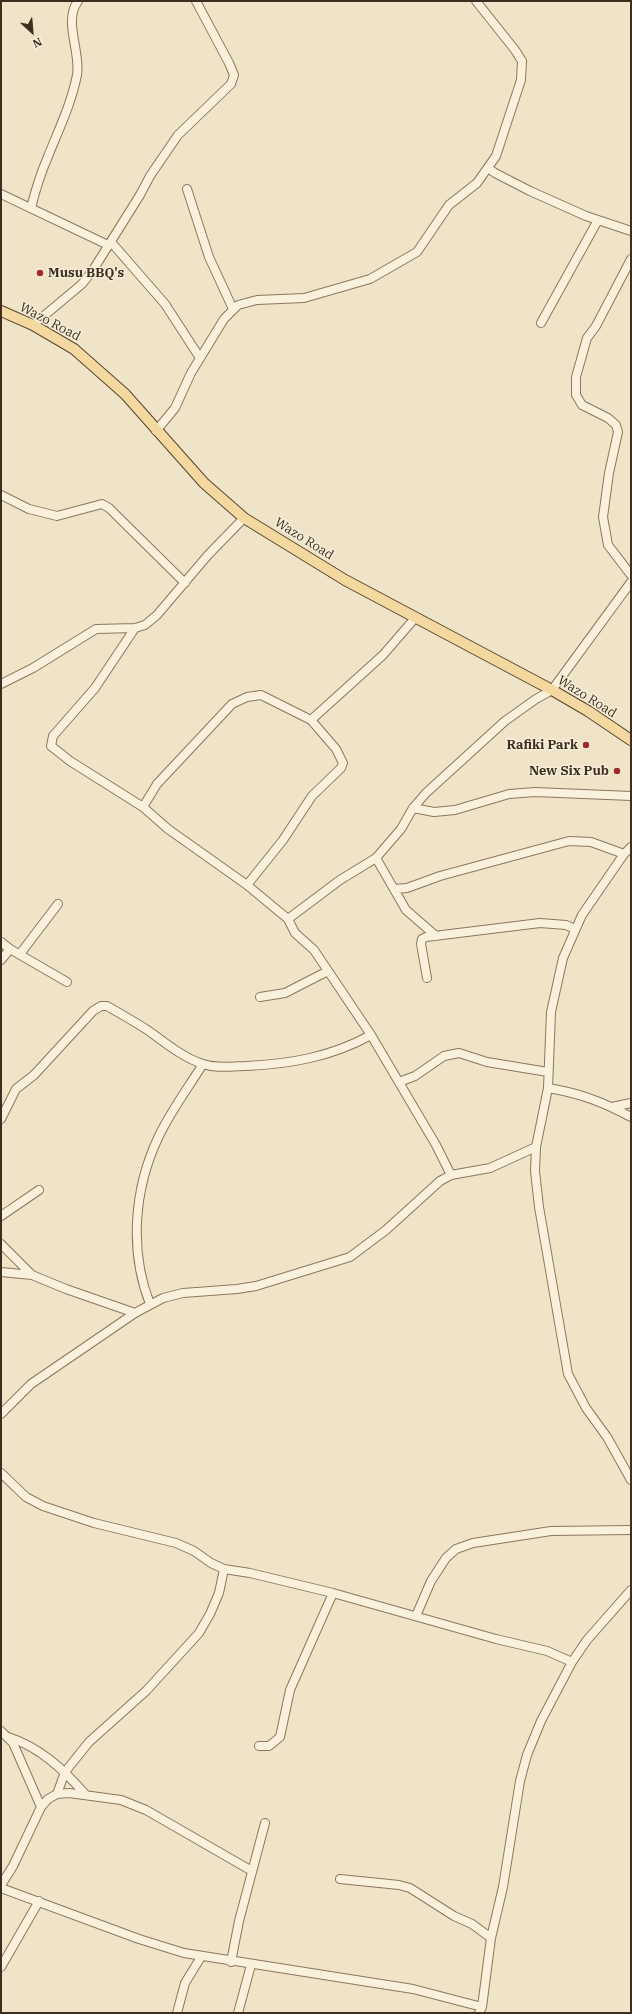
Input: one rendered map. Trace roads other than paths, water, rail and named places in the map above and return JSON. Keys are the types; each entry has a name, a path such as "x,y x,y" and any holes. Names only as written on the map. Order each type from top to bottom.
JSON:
{"main road":[{"name":"Wazo Road","path":"1,311 33,325 74,349 124,394 204,483 244,518 345,580 415,618 489,655 552,690 588,711 631,740"}],"street":[{"path":"31,208 46,159 64,119 77,75 78,56 72,12 78,1"},
{"path":"33,325 82,284 110,244 150,176 178,135 231,84 234,75 222,46 196,1"},
{"path":"156,431 175,408 191,373 224,319 233,309 244,302 304,298 370,279 417,252 449,205 477,183 496,156 521,80 522,61 516,50 476,1"},
{"path":"488,168 530,191 586,216 631,232"},
{"path":"187,189 209,257 233,309"},
{"path":"1,194 110,244 165,304 200,358"},
{"path":"541,323 598,220"},
{"path":"631,259 596,326 587,338 576,377 576,396 582,405 608,418 616,425 618,432 612,453 603,517 608,546 631,575"},
{"path":"1,495 29,509 57,516 102,504 109,508 185,583"},
{"path":"1,684 33,668 96,629 135,628 145,625 157,615 244,518"},
{"path":"288,919 340,880 376,858 401,829 414,808 430,789 505,721 536,699 552,690 631,582"},
{"path":"311,720 384,655 415,618"},
{"path":"135,628 95,688 53,736 50,743 51,746 70,761 143,807 168,829 247,884 288,919 295,934 314,950 371,1035 436,1145 451,1175"},
{"path":"143,807 157,784 232,704 247,696 261,695 311,720 336,749 343,763 341,768 312,796 283,840 247,884"},
{"path":"414,808 434,812 455,810 509,794 535,792 631,796"},
{"path":"394,889 407,888 440,876 569,841 591,842 624,854"},
{"path":"631,848 624,854 582,915 563,958 552,1012 548,1088 536,1147 535,1172 539,1207 568,1374 586,1408 607,1437 631,1480"},
{"path":"376,858 406,910 436,936"},
{"path":"20,954 58,904"},
{"path":"427,978 421,944 422,939 540,923 566,925 575,929"},
{"path":"1,942 10,949 67,982"},
{"path":"1,960 10,949"},
{"path":"260,997 285,993 328,971"},
{"path":"1,1120 16,1089 34,1075 93,1011 102,1006 107,1006 181,1053 203,1064 221,1067 275,1064 313,1058 350,1047 371,1035"},
{"path":"399,1082 415,1076 444,1056 459,1053 487,1062 548,1072"},
{"path":"150,1304 142,1284 137,1259 137,1225 143,1181 158,1137 203,1064"},
{"path":"548,1088 574,1092 612,1106 631,1117"},
{"path":"612,1106 631,1102"},
{"path":"1,1414 31,1384 150,1304 163,1298 183,1293 256,1286 305,1269 350,1257 386,1230 440,1181 451,1175 490,1168 536,1147"},
{"path":"1,1216 40,1190"},
{"path":"1,1244 32,1275"},
{"path":"1,1272 32,1275 66,1289 135,1313"},
{"path":"1,1401 10,1404"},
{"path":"1,1473 26,1498 43,1506 94,1524 176,1543 194,1551 211,1563 224,1569 250,1573 333,1593 496,1639 547,1651 572,1662"},
{"path":"416,1616 430,1582 446,1558 456,1549 473,1543 551,1531 631,1530"},
{"path":"57,1794 65,1772 89,1742 146,1690 199,1634 219,1593 224,1569"},
{"path":"252,1871 146,1810 121,1800 85,1794 57,1794 48,1799 40,1807 16,1860 1,1886 160,1947 201,1957 231,1962 414,1989 481,2010 491,1938 502,1887 520,1782 527,1755 541,1721 572,1662 587,1640 631,1590"},
{"path":"259,1746 269,1746 280,1737 290,1690 333,1593"},
{"path":"1,1731 8,1737 28,1745 65,1772 85,1794"},
{"path":"8,1737 40,1807"},
{"path":"231,1962 239,1920 265,1823"},
{"path":"340,1880 399,1884 410,1888 454,1916 472,1924 491,1938"},
{"path":"1,1967 39,1901"},
{"path":"177,2013 185,1983 201,1957"},
{"path":"238,2013 251,1965"}],"place":[{"name":"Musu BBQ's","path":"40,273"},
{"name":"Rafiki Park","path":"586,745"},
{"name":"New Six Pub","path":"617,771"}]}
